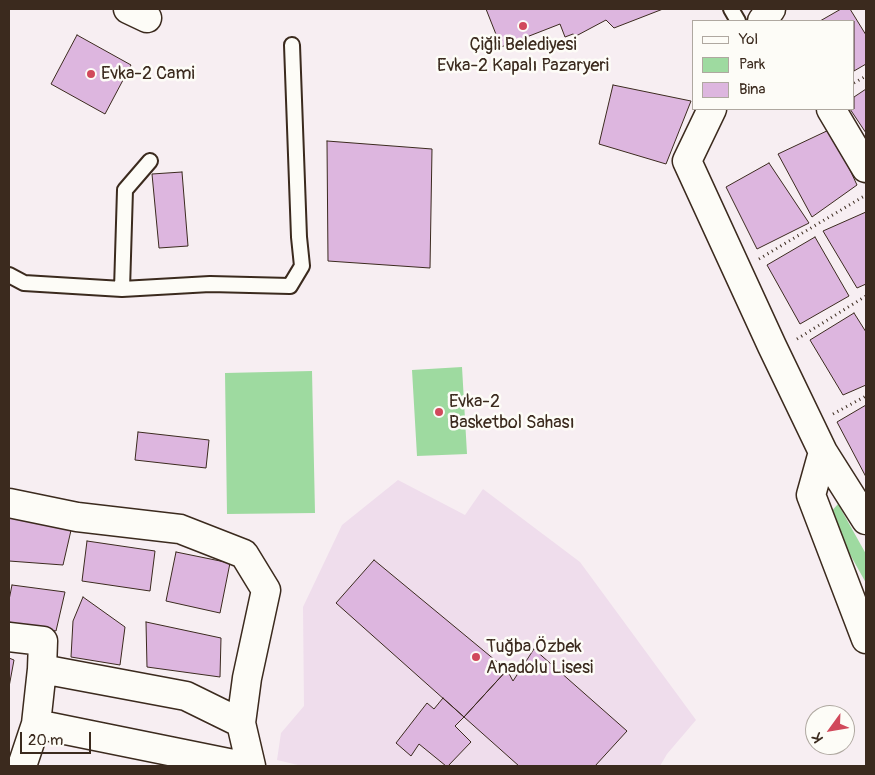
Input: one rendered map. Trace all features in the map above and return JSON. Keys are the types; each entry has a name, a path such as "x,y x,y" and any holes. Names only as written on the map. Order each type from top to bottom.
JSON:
{"street":[{"path":"763,20 771,9 778,20"},
{"path":"712,110 687,161 810,426 823,452 866,520"},
{"path":"832,110 866,168"},
{"path":"823,452 811,495 866,639"},
{"path":"9,503 77,517 180,529 244,554 266,590 247,678 241,723 251,766"},
{"path":"9,637 44,641 36,724 22,766"},
{"path":"42,669 186,696 241,723"},
{"path":"36,724 243,766"}],"lane":[{"path":"731,9 737,20"},
{"path":"9,275 24,283 122,289 210,284 290,286 302,266 299,237 292,44"},
{"path":"122,289 125,190 150,161"}],"path":[{"path":"855,82 866,76"},
{"path":"738,272 866,195"},
{"path":"775,353 866,296"},
{"path":"810,426 866,396"}],"shaded area":[{"name":"Tuğba Özbek Anadolu Lisesi","path":"398,480 465,515 483,489 580,562 696,720 667,754 660,766 302,766 277,760 281,733 304,706 303,607 342,525"}],"green space":[{"name":"Evka-2 Basketbol Sahası","path":"462,367 467,454 417,456 412,370"},
{"path":"312,371 315,513 227,514 225,373"},
{"path":"838,504 866,554 866,583 828,515"}],"building":[{"name":"Çiğli Belediyesi Evka-2 Kapalı Pazaryeri","path":"486,9 663,9 614,28 606,20 576,36 573,34 565,37 560,24 501,47"},
{"path":"841,9 850,9 866,35 866,64 855,70 855,20 822,20"},
{"name":"Evka-2 Cami","path":"77,35 131,65 105,114 51,84"},
{"path":"613,85 691,101 666,164 599,144"},
{"path":"866,89 866,133 851,110 855,110 855,96"},
{"path":"831,129 857,185 812,217 778,154"},
{"path":"327,141 432,149 430,268 328,261"},
{"path":"769,163 809,223 757,249 726,187"},
{"path":"182,172 188,246 159,248 152,174"},
{"path":"866,212 866,284 857,288 823,231"},
{"path":"815,237 849,296 800,324 767,265"},
{"path":"854,313 866,332 866,385 843,395 810,340"},
{"path":"866,405 866,477 837,422"},
{"path":"138,432 209,440 206,468 135,460"},
{"path":"9,518 72,526 63,565 9,561"},
{"path":"87,541 155,551 150,591 82,581"},
{"path":"176,552 230,563 220,613 166,601"},
{"path":"374,560 507,670 464,717 336,603"},
{"path":"12,585 65,592 56,631 9,622 9,600"},
{"path":"83,597 125,627 120,665 71,657 73,621"},
{"path":"146,622 221,638 220,677 147,667"},
{"path":"534,649 627,731 595,766 519,766 464,717 507,670 513,681"},
{"path":"9,658 14,660 9,687"},
{"path":"443,698 464,717 455,726 471,742 448,766 419,744 411,756 396,743 427,703 434,709"}],"place":[{"name":"Çiğli Belediyesi Evka-2 Kapalı Pazaryeri","path":"523,26"},
{"name":"Evka-2 Cami","path":"91,74"},
{"name":"Evka-2 Basketbol Sahası","path":"439,412"},
{"name":"Tuğba Özbek Anadolu Lisesi","path":"476,657"}]}
